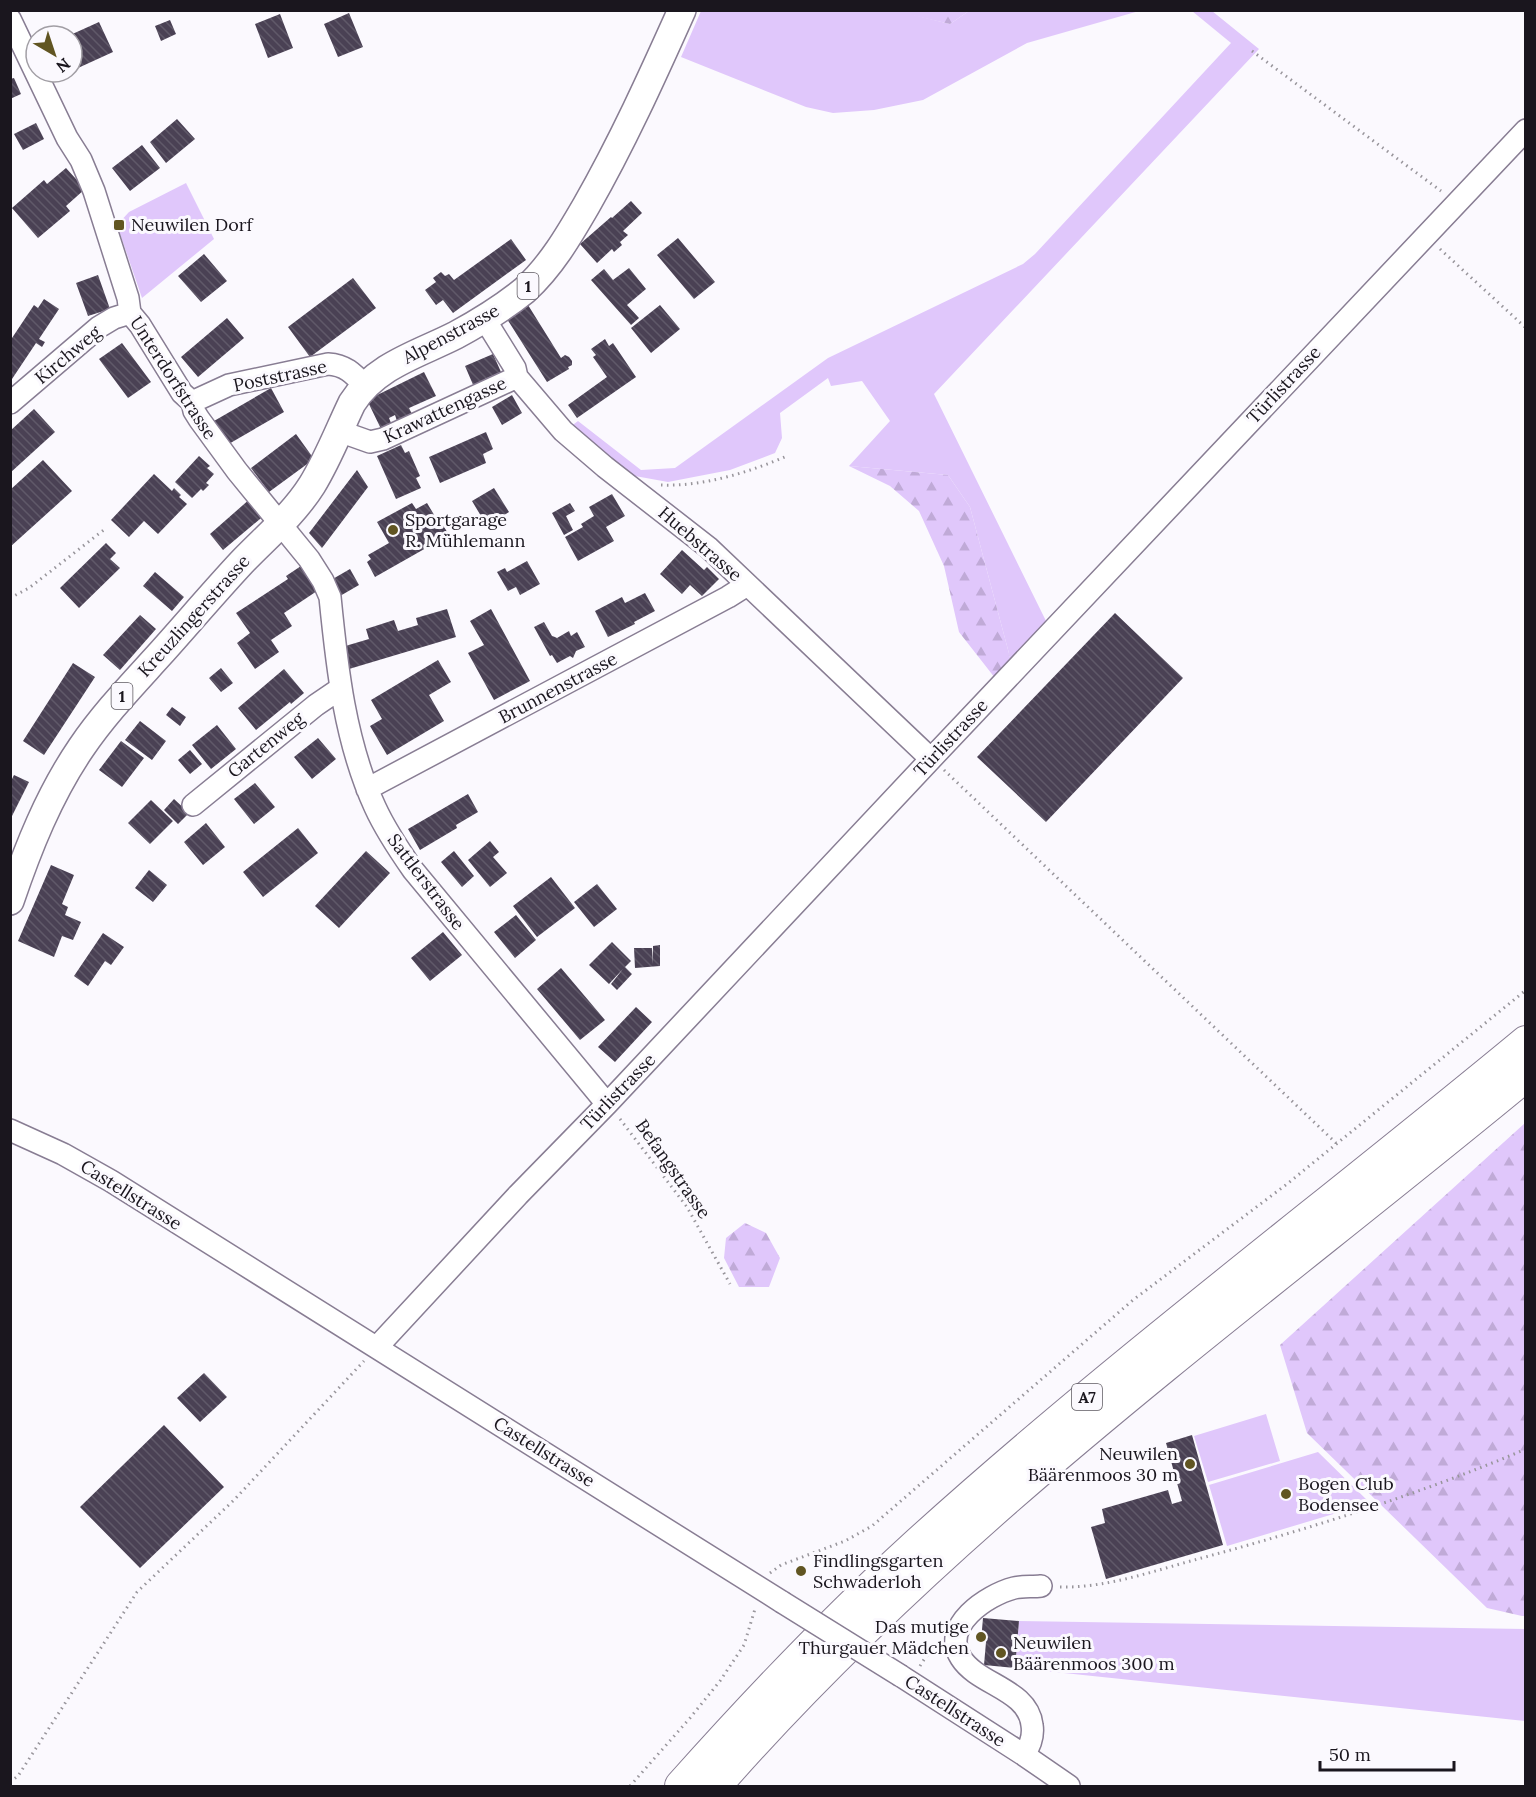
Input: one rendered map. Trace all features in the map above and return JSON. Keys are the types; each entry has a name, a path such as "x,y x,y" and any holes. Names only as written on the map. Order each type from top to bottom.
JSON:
{"highway":[{"name":"A7","path":"681,1786 776,1682 856,1602 984,1485 1176,1323 1526,1042"},
{"name":"A7","path":"715,1786 778,1717 862,1632 935,1562 1004,1501 1143,1383 1526,1075"}],"main road":[{"name":"Alpenstrasse","path":"281,524 312,485 352,403 364,385 395,364 457,334 484,318 524,290 555,258 603,176 681,10"},
{"name":"Kreuzlingerstrasse","path":"10,901 45,810 79,750 114,705 242,562 281,524"}],"street":[{"path":"10,19 28,10"},
{"name":"Unterdorfstrasse","path":"10,19 67,138 81,160 94,191 128,298 130,313 140,325 182,393 192,402 194,411 211,437 281,524"},
{"name":"Türlistrasse","path":"376,1347 1526,130"},
{"name":"Kirchweg","path":"10,404 99,327 114,318 130,313"},
{"name":"Huebstrasse","path":"484,318 515,368 517,377 563,431 605,468 695,536 931,759"},
{"name":"Poststrasse","path":"192,402 229,385 328,364 338,364 348,368 364,385"},
{"name":"Krawattengasse","path":"339,431 370,442 383,439 517,377"},
{"name":"Sattlerstrasse","path":"281,524 309,559 327,590 349,730 367,789 388,831 413,870 607,1104"},
{"name":"Brunnenstrasse","path":"367,789 747,585"},
{"name":"Gartenweg","path":"193,805 316,705 341,688"},
{"name":"Castellstrasse","path":"10,1130 63,1154 111,1181 905,1679 1069,1786"},
{"path":"1023,1755 1029,1748 1032,1738 1032,1718 1028,1710 1013,1696 964,1662 957,1651 955,1638 965,1619 985,1602 1002,1592 1015,1588 1041,1586"}],"path":[{"path":"1252,51 1457,202"},
{"path":"1426,236 1526,328"},
{"path":"632,488 646,484 666,485 710,481 764,466 787,456"},
{"path":"10,598 29,588 105,529"},
{"path":"931,759 1336,1143"},
{"path":"630,1786 720,1681 744,1645 760,1588 766,1576 781,1565 845,1541 872,1526 1132,1300 1287,1184 1526,990"},
{"name":"Befangstrasse","path":"607,1104 687,1207 730,1284"},
{"path":"10,1782 18,1776 137,1592 234,1500 376,1347"},
{"path":"1041,1586 1075,1587 1111,1583 1236,1549 1403,1497 1526,1449"},
{"path":"905,1679 936,1647 955,1638"}],"green space":[{"path":"894,10 950,24 969,11 1139,11 1027,43 923,100 874,110 833,113 806,107 681,57 701,11"},
{"path":"894,11 969,11 950,24"},
{"path":"1192,11 1212,11 1259,49 934,394 1046,621 1011,661 970,507 948,475 849,466 890,421 862,381 831,386 828,378 780,413 782,438 775,453 730,470 668,482 635,476 606,461 570,427 578,421 641,470 675,468 828,358 1023,264 1035,254 1231,43"},
{"path":"186,183 214,239 142,298 117,225 129,212"},
{"path":"849,466 948,475 970,507 1011,661 995,678 959,632 944,566 919,511 890,486"},
{"path":"1525,1123 1526,1616 1522,1616 1487,1608 1307,1433 1280,1345"},
{"path":"745,1223 766,1233 780,1258 769,1287 739,1287 724,1258 726,1238"},
{"path":"1266,1414 1280,1461 1208,1482 1194,1436"},
{"name":"Bogen Club Bodensee","path":"1318,1452 1370,1503 1227,1546 1209,1485"},
{"path":"1019,1621 1525,1629 1525,1721 1015,1668"}],"building":[{"path":"349,13 363,47 338,57 324,24"},
{"path":"280,14 293,48 268,58 255,24"},
{"path":"170,20 176,34 161,41 155,26"},
{"path":"99,22 113,52 84,65 84,29"},
{"path":"14,78 21,94 10,99 10,79"},
{"path":"177,119 195,139 166,163 150,142"},
{"path":"36,123 44,139 23,150 14,134"},
{"path":"142,145 160,168 130,191 112,168"},
{"path":"66,168 85,189 66,206 70,211 38,238 12,208 44,180 47,184"},
{"path":"631,201 642,213 623,231 628,235 620,242 622,245 614,252 612,249 597,263 580,244"},
{"path":"678,238 715,282 694,299 657,255"},
{"path":"511,239 526,260 453,313 443,300 436,305 425,290 436,282 433,278 441,272 445,276 449,274 454,280"},
{"path":"204,254 227,281 201,302 178,276"},
{"path":"629,268 646,289 627,305 639,318 631,325 591,280 604,269 613,280"},
{"path":"98,275 110,309 88,316 76,283"},
{"path":"353,278 376,308 310,357 288,327"},
{"path":"44,299 59,309 39,339 45,342 42,347 36,343 10,382 10,341 34,305 38,308"},
{"path":"528,305 561,358 565,355 572,361 569,369 547,382 507,319"},
{"path":"660,305 680,329 651,353 631,328"},
{"path":"227,318 244,338 198,377 181,357"},
{"path":"605,339 609,346 613,343 636,377 577,418 568,405 607,377 593,357 596,355 591,349"},
{"path":"122,343 151,382 128,398 99,359"},
{"path":"493,354 501,372 474,387 465,366"},
{"path":"424,372 436,396 409,408 412,414 397,421 395,415 389,418 393,428 383,433 367,400"},
{"path":"271,388 284,412 227,445 214,421"},
{"path":"512,395 522,413 502,425 492,407"},
{"path":"34,409 55,432 10,473 10,431"},
{"path":"486,432 493,449 483,454 486,463 440,483 429,457"},
{"path":"296,434 314,459 269,492 251,468"},
{"path":"401,445 405,453 409,451 420,476 416,478 421,488 396,499 377,456"},
{"path":"199,456 210,466 207,468 214,474 206,483 209,485 192,498 175,482"},
{"path":"43,460 72,491 10,547 10,490"},
{"path":"357,470 368,487 322,548 309,533"},
{"path":"154,474 172,491 174,488 187,504 158,534 144,521 129,537 111,520"},
{"path":"494,488 509,512 487,526 472,501"},
{"path":"612,494 625,516 606,527 614,541 578,561 565,537 583,527 581,524 594,516 589,507"},
{"path":"251,498 266,514 223,550 210,534"},
{"path":"412,503 416,509 427,503 449,535 375,577 367,562 371,559 368,555 389,543 377,522"},
{"path":"570,503 575,511 566,516 573,530 564,535 552,513"},
{"path":"106,543 116,553 110,559 120,568 79,608 60,588"},
{"path":"682,550 704,570 707,567 719,579 702,596 690,585 682,594 660,574"},
{"path":"527,561 540,584 520,595 516,587 508,591 497,572 505,568 507,572"},
{"path":"304,564 320,589 284,613 292,626 271,640 279,652 255,669 237,643 250,633 236,613 288,579 286,576"},
{"path":"350,569 359,585 340,596 331,580"},
{"path":"155,572 184,597 172,611 143,586"},
{"path":"645,593 655,611 608,637 595,611 622,597 625,603"},
{"path":"447,609 456,637 349,669 342,647 369,639 366,629 394,620 398,631 418,625 416,618"},
{"path":"491,609 530,681 494,700 468,653 484,645 470,621"},
{"path":"1115,613 1183,678 1046,822 977,757"},
{"path":"140,615 156,629 120,670 103,655"},
{"path":"544,622 552,636 557,638 569,631 571,636 577,632 585,647 576,651 573,658 570,656 557,663 552,655 550,656 534,627"},
{"path":"438,660 451,682 429,695 444,721 387,755 370,726 382,719 371,700"},
{"path":"73,663 95,677 44,755 23,741"},
{"path":"221,668 233,683 221,692 209,678"},
{"path":"284,669 304,693 256,730 238,708"},
{"path":"172,707 186,717 180,726 166,715"},
{"path":"140,721 166,741 152,760 125,740"},
{"path":"217,725 236,749 211,769 192,745"},
{"path":"318,738 336,759 312,779 294,757"},
{"path":"121,741 144,758 122,787 99,770"},
{"path":"190,750 202,764 190,774 178,760"},
{"path":"14,775 29,782 12,816 10,815 10,783"},
{"path":"255,783 275,807 254,824 234,799"},
{"path":"468,794 478,812 456,825 457,828 420,850 408,829"},
{"path":"174,799 189,813 178,824 164,810"},
{"path":"151,800 173,821 150,844 128,823"},
{"path":"206,823 225,847 203,865 184,842"},
{"path":"298,828 318,853 263,897 243,872"},
{"path":"490,841 499,852 493,857 507,873 490,887 468,860"},
{"path":"366,851 390,873 339,928 315,906"},
{"path":"454,851 474,876 462,887 441,862"},
{"path":"51,865 74,875 62,904 68,907 65,915 81,922 73,940 62,936 54,957 18,941"},
{"path":"149,870 167,885 153,902 135,888"},
{"path":"551,877 575,908 537,937 513,906"},
{"path":"597,884 617,909 594,927 574,902"},
{"path":"516,915 536,940 515,958 494,932"},
{"path":"443,932 462,955 430,981 411,958"},
{"path":"103,933 124,947 111,965 105,961 88,986 74,976"},
{"path":"612,942 631,961 625,967 632,974 617,990 611,984 623,969 609,984 589,965"},
{"path":"660,945 660,966 635,968 634,948 652,948 653,964 653,946"},
{"path":"561,968 605,1020 580,1040 537,989"},
{"path":"636,1007 652,1022 615,1062 598,1047"},
{"path":"204,1373 227,1397 200,1422 177,1398"},
{"path":"164,1425 224,1487 140,1568 80,1507"},
{"path":"1192,1435 1223,1545 1106,1579 1091,1527 1105,1523 1102,1509 1168,1490 1172,1504 1182,1501 1166,1443"},
{"name":"Neuwilen Bäärenmoos 300 m","path":"983,1618 1019,1621 1015,1668 984,1665 986,1642 981,1641"}],"place":[{"name":"Neuwilen Dorf","path":"119,225"},
{"name":"Sportgarage R. Mühlemann","path":"393,530"},
{"name":"Neuwilen Bäärenmoos 30 m","path":"1190,1464"},
{"name":"Bogen Club Bodensee","path":"1286,1494"},
{"name":"Findlingsgarten Schwaderloh","path":"801,1571"},
{"name":"Das mutige Thurgauer Mädchen","path":"981,1637"},
{"name":"Neuwilen Bäärenmoos 300 m","path":"1001,1653"}]}
